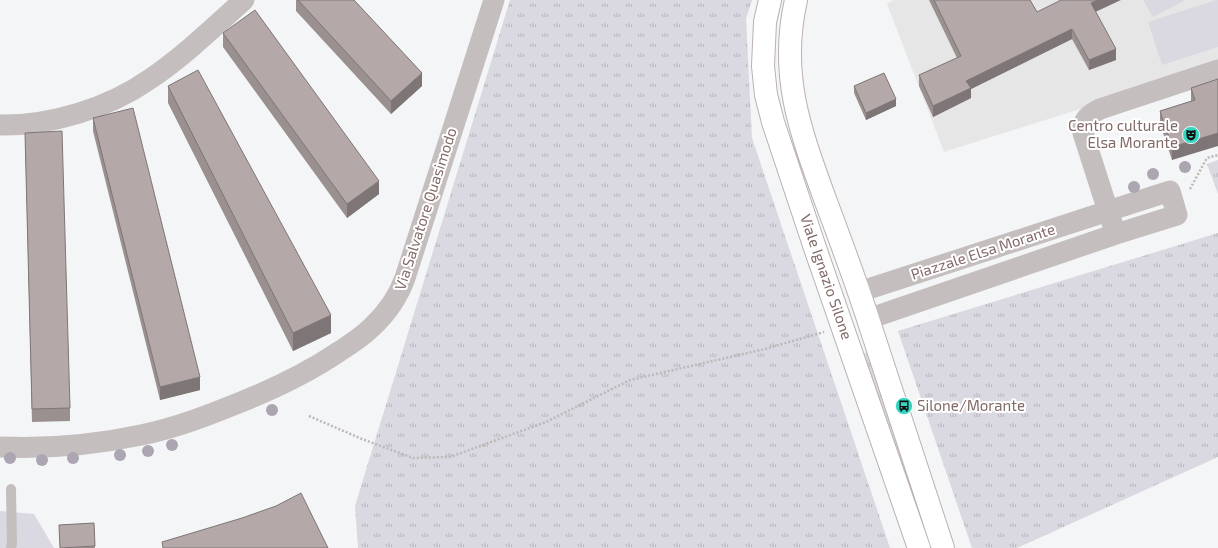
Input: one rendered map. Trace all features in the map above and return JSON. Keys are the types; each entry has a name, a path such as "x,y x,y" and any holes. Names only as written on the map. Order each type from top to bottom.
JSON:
{"street":[{"path":"0,125 25,124 62,118 96,107 121,96 158,73 244,0"},
{"name":"Via Salvatore Quasimodo","path":"0,447 27,448 76,446 133,437 179,425 256,396 310,371 351,344 371,328 390,307 405,278 494,0"},
{"name":"Viale Ignazio Silone","path":"770,0 765,22 763,66 766,95 773,122 920,548"},
{"name":"Viale Ignazio Silone","path":"796,0 791,33 790,63 790,74 795,105 807,148 859,292 943,548"},
{"path":"1116,234 1083,133 1084,123 1090,115 1095,112 1218,70"},
{"name":"Piazzale Elsa Morante","path":"859,292 1170,191 1178,215 1116,234 868,319"}],"lane":[{"path":"11,489 11,548"}],"path":[{"path":"1174,204 1185,199 1207,158 1218,155"},
{"path":"309,416 362,439 413,458 450,457 546,422 630,380 765,349 824,332"}],"shaded area":[{"path":"893,0 1218,0 1218,60 1118,97 944,152 887,4"}],"green space":[{"path":"510,0 752,0 746,19 752,138 890,548 358,548 355,506"},
{"path":"1143,0 1183,0 1184,1 1153,17"},
{"path":"1218,0 1218,47 1162,65 1148,22"},
{"path":"1218,160 1218,194 1207,164"},
{"path":"1218,233 1218,457 1017,548 972,548 898,331"},
{"path":"867,352 933,548 928,548 862,354"},
{"path":"0,511 34,514 54,548 0,548"}],"building":[{"path":"298,0 354,0 422,73 391,101"},
{"path":"934,0 1030,0 1037,12 1061,0 1098,0 1091,3 1116,49 1089,60 1072,29 966,81 971,88 933,106 919,75 961,56"},
{"path":"255,10 379,181 347,204 223,33"},
{"path":"198,70 331,315 293,333 168,86"},
{"path":"884,73 896,99 866,113 854,86"},
{"name":"Centro culturale Elsa Morante","path":"1218,79 1218,133 1172,147 1160,111 1195,100 1191,88"},
{"path":"133,108 200,377 160,387 93,118"},
{"path":"62,131 70,408 32,409 25,133"},
{"path":"301,493 328,548 163,548 162,542 242,518 276,506"},
{"path":"94,523 95,546 60,548 59,525"}],"place":[{"name":"Centro culturale Elsa Morante","path":"1191,135"},
{"name":"Silone/Morante","path":"904,406"}]}
